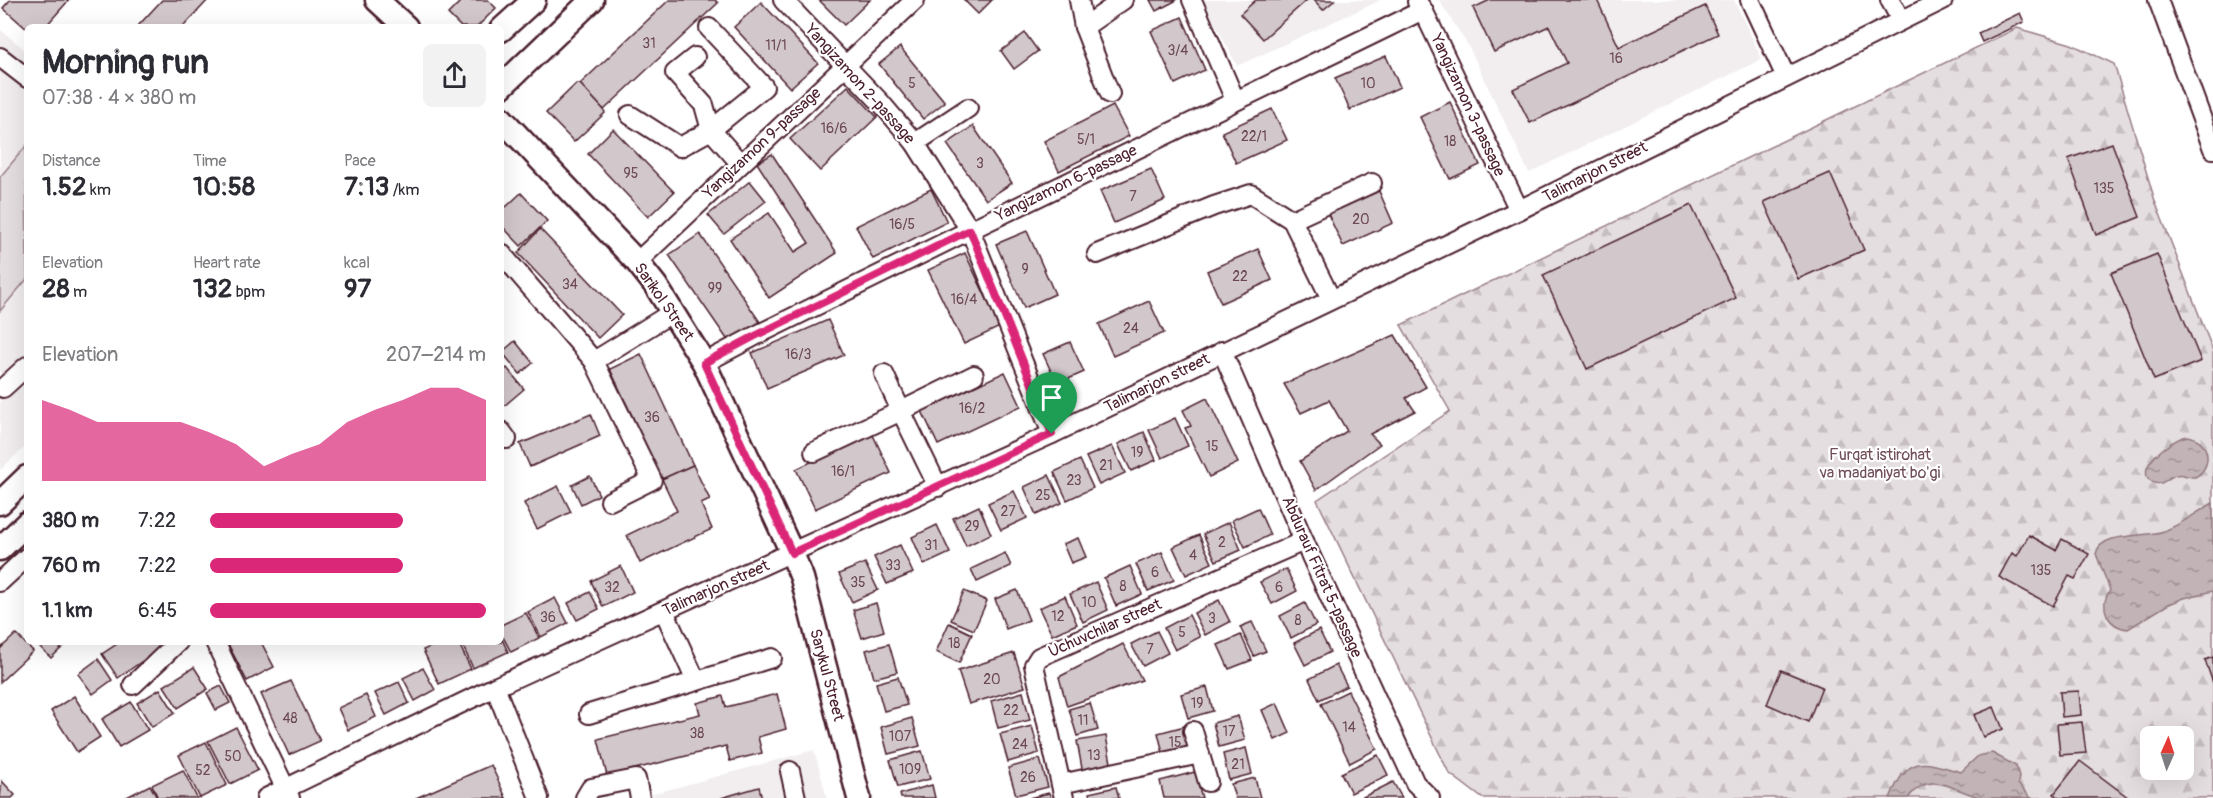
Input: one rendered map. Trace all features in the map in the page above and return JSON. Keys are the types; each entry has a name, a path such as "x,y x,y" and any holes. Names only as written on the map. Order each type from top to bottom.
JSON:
{"main road":[{"path":"377,0 403,24"},
{"path":"504,27 534,0"},
{"path":"504,84 592,0"},
{"name":"Sarikol Street","path":"504,121 637,262 673,312 704,363 792,553"},
{"path":"0,503 24,480"},
{"path":"0,549 24,526"},
{"name":"Sarykul Street","path":"792,553 802,578 859,798"}],"street":[{"name":"Yangizamon 2-passage","path":"783,0 845,64 915,143 970,230 1052,434"},
{"name":"Yangizamon 9-passage","path":"637,262 915,0"},
{"path":"1079,0 1084,27 1110,94"},
{"path":"1084,27 1123,0"},
{"path":"1192,0 1235,100"},
{"path":"1750,0 1786,77"},
{"path":"1890,0 1901,20"},
{"name":"Talimarjon street","path":"266,798 288,793 495,687 1052,434 1519,210 1943,0"},
{"path":"2158,0 2205,104 2213,149"},
{"name":"Yangizamon 6-passage","path":"704,363 1235,100 1420,5"},
{"name":"Yangizamon 3-passage","path":"1420,5 1519,210"},
{"path":"630,115 680,147 711,130 764,87 709,28"},
{"path":"0,57 24,76"},
{"path":"695,57 675,74 704,105 711,130 740,163"},
{"path":"915,143 968,108"},
{"path":"1292,220 1372,183"},
{"path":"1097,254 1214,206 1251,194 1292,220 1331,299"},
{"path":"504,256 594,361 652,480 610,501"},
{"path":"594,361 673,312"},
{"name":"Abdurauf Fitrat 5-passage","path":"1222,351 1304,541 1415,783 1430,798"},
{"path":"3,388 24,369"},
{"path":"884,374 938,487"},
{"path":"814,452 974,375"},
{"name":"Uchuvchilar street","path":"1062,791 1034,665 1039,657 1304,541"},
{"path":"0,582 24,560"},
{"path":"664,611 696,681"},
{"path":"133,685 175,645"},
{"path":"216,645 288,793"},
{"path":"589,714 772,658"},
{"path":"495,687 536,797"},
{"path":"1193,731 1208,782"},
{"path":"1062,791 1200,754"},
{"path":"790,771 796,798"},
{"path":"585,798 591,788 636,779 640,798"}],"shaded area":[{"path":"1203,0 1381,0 1237,66"},
{"path":"1439,0 1734,0 1762,59 1529,173 1469,47"},
{"path":"0,29 24,49 24,448 0,470"},
{"path":"814,750 827,798 653,798 652,794"}],"green space":[{"name":"Furqat istirohat va madaniyat bo'gi","path":"2017,28 2071,44 2114,64 2155,201 2213,351 2213,798 1482,798 1449,773 1317,500 1450,411 1401,325"},
{"path":"24,148 24,283 0,311 0,177"}],"water":[{"path":"2188,436 2196,439 2205,448 2207,461 2201,473 2195,477 2176,475 2158,484 2148,478 2146,471 2155,456 2172,443"},
{"path":"2213,503 2213,591 2167,605 2128,629 2110,620 2105,603 2110,590 2096,554 2099,547 2115,538 2164,531"},
{"path":"1992,753 2016,766 2019,776 2018,784 2031,798 1984,798 1935,783 1926,784 1917,789 1908,798 1890,798 1903,774 1917,764 1936,765 1961,772 1978,756"}],"building":[{"path":"10,0 69,0 48,24 24,24 24,26 3,8"},
{"path":"162,0 208,0 186,24 140,24"},
{"path":"462,0 488,0 496,8 480,24 458,24 448,14"},
{"path":"669,0 715,0 718,3 604,110 580,84"},
{"path":"819,0 870,0 844,25"},
{"path":"964,0 992,0 978,14"},
{"path":"1150,0 1177,0 1156,11"},
{"path":"1256,0 1307,0 1263,39 1240,14"},
{"path":"1314,0 1335,0 1323,10"},
{"path":"1490,0 1597,0 1619,47 1705,6 1718,34 1530,123 1513,89 1567,63 1549,26 1494,52 1473,8"},
{"path":"761,2 818,63 790,88 734,27"},
{"path":"2020,13 2024,22 1982,42 1978,33"},
{"path":"1182,17 1205,70 1175,84 1151,31"},
{"path":"1025,33 1038,51 1014,69 1001,51"},
{"path":"900,47 945,102 923,119 879,64"},
{"path":"1386,56 1400,87 1350,110 1335,78"},
{"path":"576,84 580,84 605,113 574,142 546,113"},
{"path":"848,86 877,117 820,171 790,139"},
{"path":"1450,102 1480,165 1450,179 1420,117"},
{"path":"1113,106 1129,136 1059,171 1044,141"},
{"path":"1272,109 1287,140 1236,163 1222,132"},
{"path":"973,126 1012,183 986,200 947,144"},
{"path":"613,129 674,192 648,217 588,154"},
{"path":"2112,143 2140,217 2096,235 2068,159"},
{"path":"772,154 837,253 769,298 730,239 769,213 795,252 809,243 757,163"},
{"path":"1151,169 1165,200 1114,223 1100,191"},
{"path":"1830,173 1864,250 1798,279 1764,202"},
{"path":"750,181 766,201 724,234 708,215"},
{"path":"931,189 947,222 873,259 856,226"},
{"path":"1379,191 1393,223 1343,246 1328,214"},
{"path":"521,193 547,221 521,246 504,228 504,205 506,207"},
{"path":"1691,205 1736,298 1587,369 1543,275"},
{"path":"540,229 622,315 598,338 518,253"},
{"path":"1027,231 1055,294 1024,308 996,244"},
{"path":"700,234 760,322 729,342 669,255"},
{"path":"1258,249 1272,280 1221,303 1207,271"},
{"path":"965,253 1000,327 964,344 928,270"},
{"path":"2157,254 2201,361 2154,380 2111,273"},
{"path":"1149,301 1164,333 1113,356 1099,324"},
{"path":"828,320 844,355 767,388 752,353"},
{"path":"1395,335 1426,387 1406,398 1415,411 1370,434 1380,444 1316,490 1300,461 1347,431 1329,400 1301,413 1284,384"},
{"path":"515,341 533,363 520,374 504,354 504,350"},
{"path":"1070,342 1084,372 1057,384 1043,354"},
{"path":"641,354 693,465 662,479 610,369"},
{"path":"507,368 524,389 504,406 504,370"},
{"path":"1005,372 1021,406 938,445 922,411"},
{"path":"1207,398 1238,463 1209,477 1185,428 1191,426 1183,410"},
{"path":"591,414 600,436 530,467 520,444"},
{"path":"1175,418 1188,446 1162,458 1149,430"},
{"path":"1144,432 1156,460 1131,471 1118,444"},
{"path":"872,433 891,473 815,509 796,469"},
{"path":"1112,446 1125,473 1099,485 1086,457"},
{"path":"1080,460 1093,488 1067,500 1054,472"},
{"path":"693,465 710,500 701,504 712,529 640,563 627,535 677,511 662,479"},
{"path":"1049,475 1062,503 1036,515 1024,487"},
{"path":"590,476 599,495 581,504 572,485"},
{"path":"558,486 571,512 537,529 524,503"},
{"path":"1014,491 1027,518 1001,530 988,503"},
{"path":"979,506 991,534 966,546 953,518"},
{"path":"1258,508 1270,535 1245,547 1232,520"},
{"path":"1229,522 1241,550 1216,561 1203,534"},
{"path":"937,525 950,553 924,565 912,537"},
{"path":"1199,535 1212,563 1186,575 1173,547"},
{"path":"2029,535 2056,550 2062,539 2089,554 2075,579 2069,576 2053,606 1999,577 2012,553 2017,556"},
{"path":"1078,538 1086,557 1071,563 1063,544"},
{"path":"900,545 913,573 887,584 874,557"},
{"path":"1162,552 1174,580 1148,591 1136,564"},
{"path":"1005,553 1011,566 977,582 971,569"},
{"path":"865,563 878,590 852,602 839,574"},
{"path":"621,566 633,592 603,607 591,581"},
{"path":"1130,566 1142,594 1116,606 1104,578"},
{"path":"1286,569 1297,591 1272,604 1260,582"},
{"path":"1096,582 1108,610 1083,622 1070,594"},
{"path":"1017,590 1029,620 1006,629 995,599"},
{"path":"964,591 987,601 974,630 951,620"},
{"path":"590,592 599,609 577,620 568,603"},
{"path":"1065,596 1077,624 1052,635 1039,608"},
{"path":"555,598 568,623 541,637 528,612"},
{"path":"1219,600 1230,622 1205,635 1194,613"},
{"path":"876,603 884,631 862,638 853,610"},
{"path":"1305,603 1316,625 1291,638 1280,616"},
{"path":"526,613 539,638 511,652 504,639 504,624"},
{"path":"1189,615 1200,637 1175,650 1164,628"},
{"path":"1252,622 1266,651 1254,656 1240,627"},
{"path":"949,623 972,634 959,663 936,652"},
{"path":"1319,630 1330,652 1305,665 1294,643"},
{"path":"1157,631 1168,653 1143,666 1131,644"},
{"path":"16,634 24,645 33,651 0,682 0,649"},
{"path":"1241,635 1252,660 1229,669 1218,645"},
{"path":"504,643 508,652 473,668 462,645"},
{"path":"889,644 897,672 874,678 866,650"},
{"path":"1123,644 1142,680 1067,706 1059,677"},
{"path":"38,645 65,645 51,658"},
{"path":"116,645 165,645 118,678 102,654"},
{"path":"229,645 263,645 274,667 247,681"},
{"path":"434,645 459,645 471,669 439,684 423,650"},
{"path":"1014,653 1025,687 969,704 958,671"},
{"path":"2213,657 2213,683 2205,660"},
{"path":"98,659 112,680 93,694 78,674"},
{"path":"1336,665 1347,686 1319,700 1309,679"},
{"path":"194,667 208,689 178,708 164,686"},
{"path":"423,668 435,690 415,701 403,678"},
{"path":"1781,670 1822,687 1808,722 1767,704"},
{"path":"898,677 907,705 884,711 876,683"},
{"path":"291,681 320,741 289,755 261,694"},
{"path":"399,682 409,703 386,715 375,693"},
{"path":"221,686 230,703 216,710 207,693"},
{"path":"1207,687 1213,711 1188,718 1181,694"},
{"path":"160,689 175,713 152,727 137,703"},
{"path":"1348,691 1377,749 1350,763 1321,704"},
{"path":"2079,691 2081,715 2062,717 2060,692"},
{"path":"1023,692 1030,720 998,728 991,701"},
{"path":"777,694 786,729 758,737 762,753 730,761 726,746 607,776 598,739 700,714 697,703 723,696 726,707"},
{"path":"366,695 376,717 348,730 338,708"},
{"path":"74,696 100,737 77,752 51,711"},
{"path":"131,702 148,730 119,747 102,719"},
{"path":"1090,703 1098,730 1077,736 1069,709"},
{"path":"1277,703 1290,733 1275,740 1262,710"},
{"path":"1994,707 2003,729 1983,737 1974,715"},
{"path":"1238,716 1245,740 1219,747 1213,723"},
{"path":"912,718 920,746 888,754 881,727"},
{"path":"2082,722 2086,753 2060,755 2057,724"},
{"path":"1032,726 1039,753 1008,762 1000,734"},
{"path":"1185,726 1192,750 1164,757 1158,733"},
{"path":"236,727 258,770 230,784 208,741"},
{"path":"1106,736 1112,768 1083,774 1077,741"},
{"path":"206,742 227,785 200,798 179,755"},
{"path":"1246,748 1252,774 1229,780 1223,754"},
{"path":"922,751 930,779 898,787 890,760"},
{"path":"1378,755 1388,775 1351,793 1341,773"},
{"path":"1040,759 1048,787 1016,795 1008,768"},
{"path":"2080,761 2129,798 2059,798 2054,794"},
{"path":"491,765 506,798 416,798"},
{"path":"183,770 197,798 158,798 152,785"},
{"path":"1195,772 1202,798 1164,798 1160,781"},
{"path":"1255,778 1260,798 1235,798 1231,784"},
{"path":"2,781 15,795 12,798 0,798"},
{"path":"1393,782 1402,798 1361,798"},
{"path":"150,785 157,798 125,798"},
{"path":"932,785 935,798 901,798 900,794"},
{"path":"759,787 762,798 721,798"},
{"path":"1116,787 1119,798 1091,798 1089,793"},
{"path":"1049,793 1051,798 1029,798"}],"route":[{"path":"970,230 1052,434 792,553 704,363 970,230"}]}
